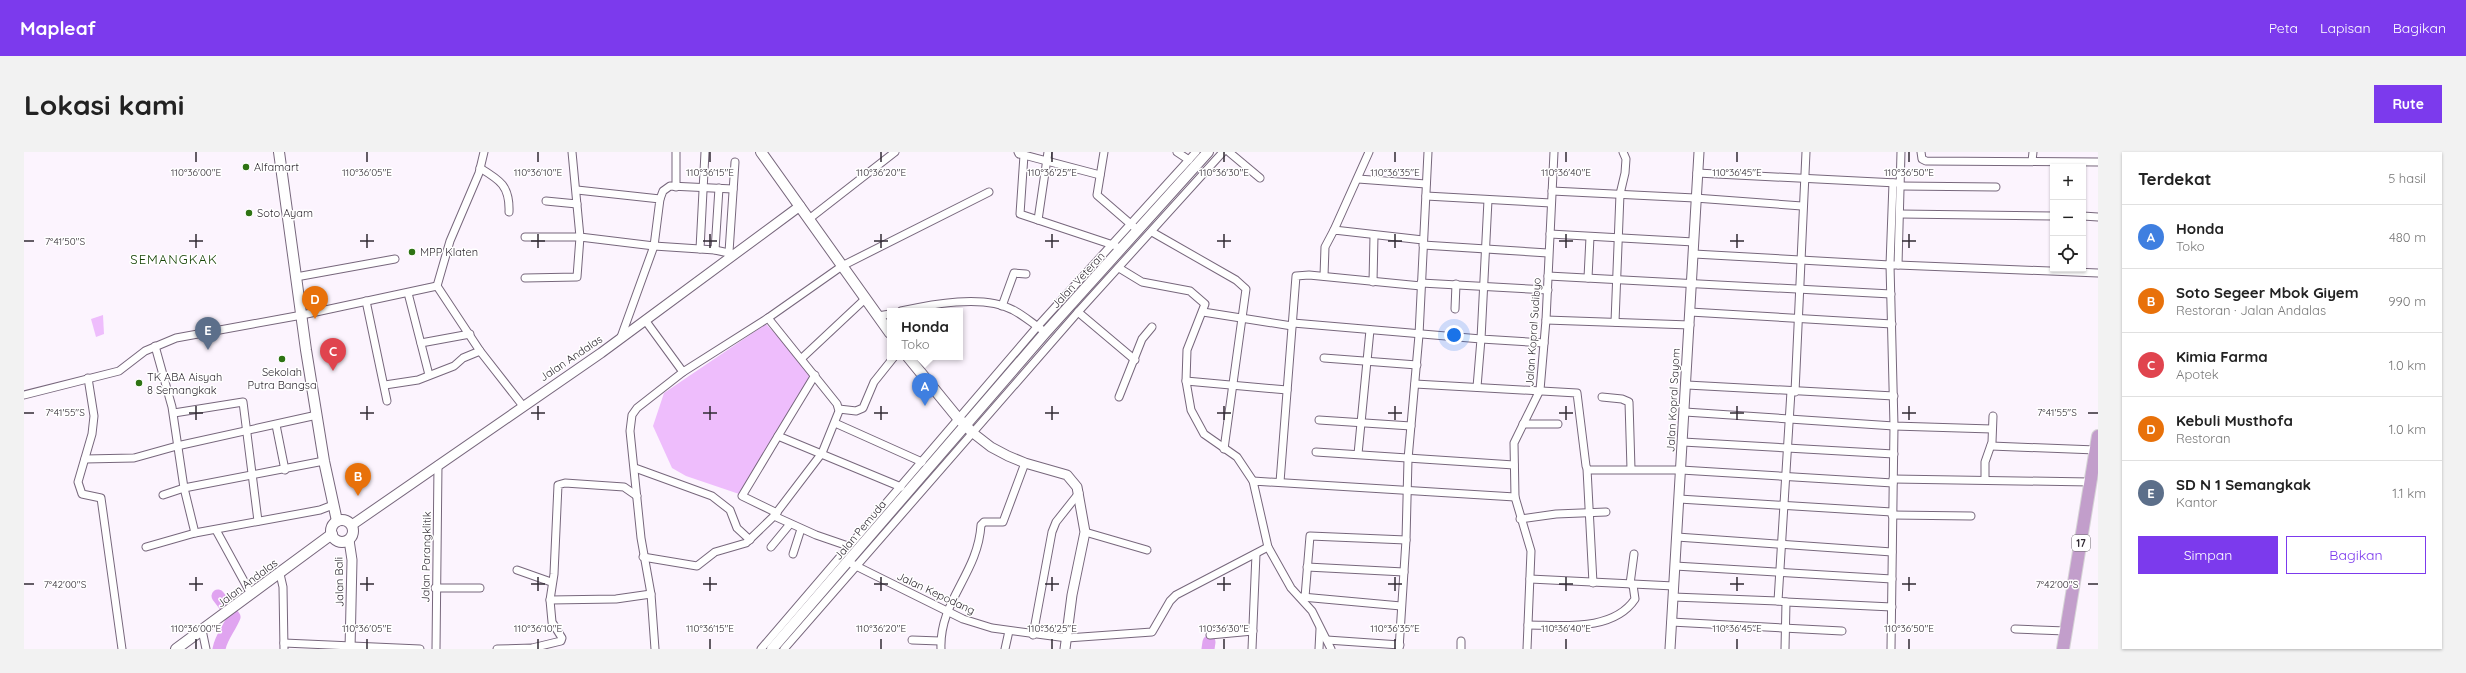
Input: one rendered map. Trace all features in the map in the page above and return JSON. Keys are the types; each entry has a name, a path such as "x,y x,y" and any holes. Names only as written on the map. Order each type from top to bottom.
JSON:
{"highway":[{"name":"17","path":"2063,649 2098,436"}],"main road":[{"path":"279,152 324,461 337,521"},
{"path":"761,152 887,329"},
{"name":"Jalan Veteran","path":"966,426 1041,330 1084,291 1118,247 1139,231 1208,152"},
{"path":"911,360 966,426"},
{"name":"Jalan Pemuda","path":"772,649 852,564 966,426"},
{"path":"344,519 352,525 353,535 349,540 339,541 332,534 332,526 337,521 344,519"},
{"name":"Jalan Andalas","path":"176,649 280,574 332,534"}],"street":[{"path":"436,286 450,242 479,170 484,152"},
{"path":"525,278 577,277 580,237 577,190 572,152"},
{"path":"676,152 676,187"},
{"path":"700,249 705,152"},
{"path":"809,219 895,152"},
{"path":"1038,220 1048,152"},
{"path":"1104,152 1098,195 1139,231"},
{"path":"1177,152 1188,160"},
{"path":"914,308 973,302 1002,306 1014,310 1041,330 1073,288 1118,247 1131,224 1196,152"},
{"path":"761,649 848,546 922,462 966,426 1078,312 1223,152"},
{"path":"1228,152 1260,178"},
{"path":"1324,276 1325,247 1358,179 1369,152"},
{"path":"1327,640 1400,647 1401,606 1406,540 1408,459 1419,335 1428,152"},
{"name":"Jalan Kopral Sudibyo","path":"1527,649 1530,551 1515,497 1514,443 1523,424 1537,401 1540,390 1548,290 1548,253 1554,152"},
{"path":"1615,322 1620,194 1626,173 1626,159 1623,152"},
{"name":"Jalan Kopral Sayom","path":"1670,649 1687,385 1698,152"},
{"path":"1778,601 1798,319 1799,260 1806,152"},
{"path":"1891,649 1894,396 1890,265 1901,152"},
{"path":"1921,152 1922,159 1926,161 2098,162"},
{"path":"2032,161 2033,152"},
{"path":"1100,175 1021,154 1019,211 1023,216 1118,247"},
{"path":"525,237 580,237 654,246 715,250 731,253 735,162"},
{"path":"479,170 501,182 504,186 508,198 508,212"},
{"path":"1697,173 1898,184 1996,187"},
{"path":"1358,179 1426,184"},
{"path":"1898,184 1900,214 1898,265"},
{"path":"621,337 654,246 660,199 665,188 703,187 733,189"},
{"path":"715,250 719,188"},
{"path":"577,190 660,199"},
{"path":"1552,191 1695,198 1802,206"},
{"path":"655,649 650,594 643,557 630,431 632,415 646,399 683,372 768,318 842,266 989,192"},
{"path":"1426,196 1551,203"},
{"path":"1477,387 1485,286 1488,200"},
{"path":"546,201 577,204"},
{"name":"Jalan Andalas","path":"352,525 589,361 645,320 731,253 800,206"},
{"path":"1900,214 2050,216"},
{"path":"2086,216 2098,216"},
{"path":"1334,230 1423,243 1548,253"},
{"path":"1152,232 1245,285 1243,319 1231,386 1224,449"},
{"path":"1550,234 1694,242"},
{"path":"1373,282 1374,236"},
{"path":"1588,278 1590,237"},
{"path":"1694,254 1890,265 2098,273"},
{"path":"296,277 395,259"},
{"path":"1119,268 1142,282 1190,291 1205,304 1203,312 1188,345 1186,381 1196,422 1209,440 1238,457 1253,481 1268,547 1291,588 1302,597 1312,611 1331,649"},
{"path":"1002,306 1014,273 1026,274"},
{"path":"1280,482 1296,276 1324,276 1373,282 1456,284 1548,290"},
{"path":"1548,276 1616,279 1692,285 1891,294"},
{"path":"1455,309 1456,284"},
{"path":"24,395 119,371 145,351 155,346 202,332 302,315 436,286"},
{"path":"436,286 470,334 480,351 523,406"},
{"path":"408,293 429,375"},
{"path":"802,358 865,299"},
{"path":"366,301 385,385 387,401"},
{"path":"1078,312 1135,360"},
{"path":"1203,312 1243,319 1293,325 1544,343"},
{"path":"1690,312 1892,324"},
{"path":"878,316 887,314"},
{"path":"768,318 802,358 839,409"},
{"path":"645,320 683,372"},
{"path":"1546,320 1690,325"},
{"path":"1119,397 1135,360 1142,339 1152,327"},
{"path":"1358,454 1370,330"},
{"path":"421,343 470,334"},
{"path":"155,346 174,413 177,446 184,488 195,533"},
{"path":"385,385 403,384 429,375 454,366 463,358 480,351"},
{"path":"1324,358 1417,365"},
{"path":"839,409 856,410 863,408 874,382 892,360"},
{"path":"814,375 742,496 790,524 848,546"},
{"path":"88,378 94,416 85,459 79,477 78,487 82,494 101,498 122,649"},
{"path":"1186,381 1287,390"},
{"path":"1415,384 1540,390 1579,395 1589,513 1592,531 1593,582"},
{"path":"1687,385 1894,396"},
{"path":"1602,397 1622,398 1629,402 1631,469"},
{"path":"174,413 242,402 244,406 258,521"},
{"path":"643,557 697,566 715,552 750,540 775,514 822,453 835,423 839,409"},
{"path":"1685,412 1894,426 1992,429"},
{"path":"85,459 134,458 177,446 317,415"},
{"path":"1985,479 1985,462 1991,446 1993,416"},
{"path":"1319,420 1411,426"},
{"path":"835,423 922,462"},
{"path":"1523,424 1558,424"},
{"path":"276,425 285,470"},
{"path":"966,426 991,447 1026,463 1067,475 1076,484 1080,493 1085,532 1072,595 1065,649"},
{"path":"778,436 822,453 900,487"},
{"path":"1683,442 1894,454"},
{"path":"1991,446 2096,450"},
{"path":"1316,452 1514,465"},
{"path":"163,496 184,488 285,470 324,461"},
{"path":"941,649 940,641 946,611 970,571 976,554 981,525 984,522 1003,522 1026,463"},
{"name":"Jalan Parangklitik","path":"436,649 435,588 438,465"},
{"path":"635,468 712,496 730,510 737,528 750,540"},
{"path":"1586,469 1592,471 1631,469 1681,470 1893,481 1985,479 2090,482"},
{"path":"624,487 635,480"},
{"path":"1253,481 1515,497"},
{"path":"497,649 532,648 561,641 562,638 552,622 550,600 554,574 558,485 564,483 624,487 637,496"},
{"path":"1033,635 1052,532 1056,522 1080,493"},
{"path":"1679,499 1784,505 1892,514 1971,516"},
{"path":"146,547 195,533 320,510 333,505"},
{"path":"1520,519 1556,514 1606,512"},
{"path":"771,547 790,524"},
{"path":"793,554 802,529"},
{"path":"216,530 251,594"},
{"path":"1085,532 1147,550"},
{"path":"1302,597 1307,567 1309,538 1314,534 1406,540"},
{"path":"1677,537 1892,552"},
{"name":"Jalan Bali","path":"349,540 352,560 351,647"},
{"path":"1252,649 1256,554 1268,547"},
{"name":"Jalan Kepodang","path":"852,564 946,611 976,624 1009,632 1066,638 1152,632 1170,601 1176,595 1256,554"},
{"path":"1528,625 1575,624 1612,618 1627,609 1635,599 1632,585 1634,554"},
{"path":"784,649 852,564"},
{"path":"1675,566 1892,579"},
{"path":"1307,567 1404,572"},
{"path":"517,570 552,582"},
{"path":"280,574 283,587 284,646 420,649"},
{"path":"1530,579 1674,586"},
{"path":"435,588 480,588"},
{"path":"550,600 616,599 650,594"},
{"path":"1302,597 1401,606"},
{"path":"1673,598 1778,601 1892,607"},
{"path":"1785,649 1786,602"},
{"path":"1671,622 1842,632"},
{"path":"1319,649 1320,628"},
{"path":"202,630 206,649"},
{"path":"2015,630 2066,631"},
{"path":"1210,635 1253,631"},
{"path":"1005,649 1009,632"},
{"path":"912,640 940,641"}],"shaded area":[{"path":"103,315 104,334 96,337 91,319"},
{"path":"766,324 814,375 745,496 686,476 672,468 653,426 664,393"}],"waterway":[{"path":"218,596 234,617 221,641 219,649"},
{"path":"1208,649 1209,642"}],"place":[{"name":"Alfamart","path":"246,167"},
{"name":"Soto Ayam","path":"249,213"},
{"name":"MPP Klaten","path":"412,252"},
{"name":"Kebuli Musthofa","path":"315,319"},
{"name":"SD N 1 Semangkak","path":"208,350"},
{"name":"Sekolah Putra Bangsa","path":"282,359"},
{"name":"Kimia Farma","path":"333,371"},
{"name":"TK ABA Aisyah 8 Semangkak","path":"139,383"},
{"name":"Honda","path":"925,406"},
{"name":"Soto Segeer Mbok Giyem","path":"358,496"}],"district":[{"name":"SEMANGKAK","path":"174,259"}]}
